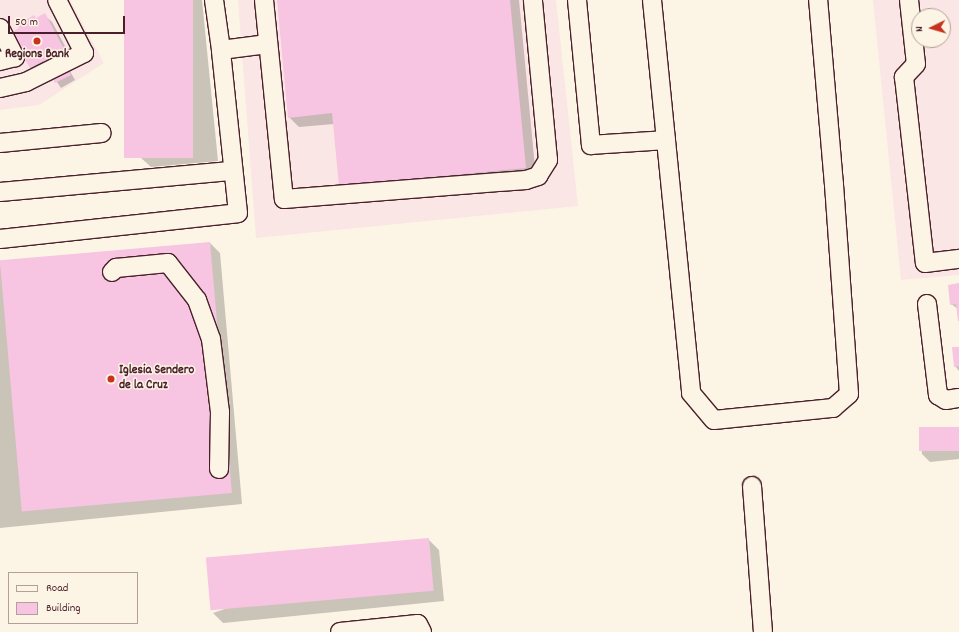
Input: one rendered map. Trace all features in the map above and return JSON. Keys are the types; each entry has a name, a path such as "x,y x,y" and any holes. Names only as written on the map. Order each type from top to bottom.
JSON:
{"lane":[{"path":"0,88 26,82 84,53 58,0"},
{"path":"0,239 238,213 214,0"},
{"path":"264,0 284,199 526,180 542,172 548,160 534,0"},
{"path":"577,0 591,145 666,140"},
{"path":"652,0 691,393 714,420 834,408 848,394 834,185 818,0"},
{"path":"909,0 916,64 904,77 924,263 959,259"},
{"path":"0,28 15,57 0,61"},
{"path":"220,50 268,44"},
{"path":"0,143 102,133"},
{"path":"0,192 234,171"},
{"path":"112,272 116,268 168,263 197,300 210,339 220,412 218,469"},
{"path":"926,304 938,395 946,400 959,398"},
{"path":"752,486 762,632"},
{"path":"340,632 418,624 422,632"}],"shaded area":[{"path":"0,0 70,0 104,63 39,105 0,110"},
{"path":"238,0 556,0 578,206 256,238"},
{"path":"873,0 959,0 959,275 901,280"}],"building":[{"path":"124,0 193,0 193,158 124,158"},
{"path":"277,0 510,0 526,168 339,186 332,113 288,118"},
{"name":"Regions Bank","path":"45,13 64,49 58,52 71,75 55,83 43,61 30,68 10,33 19,28 17,25 34,15 36,18"},
{"name":"Iglesia Sendero de la Cruz","path":"210,242 232,493 22,511 0,260"},
{"path":"959,283 958,321 956,304 950,305 948,285"},
{"path":"952,347 959,347 959,366 954,367"},
{"path":"919,427 959,427 959,451 919,451"},
{"path":"429,538 434,591 210,610 206,558"}],"place":[{"name":"Regions Bank","path":"37,41"},
{"name":"Iglesia Sendero de la Cruz","path":"111,379"}]}
